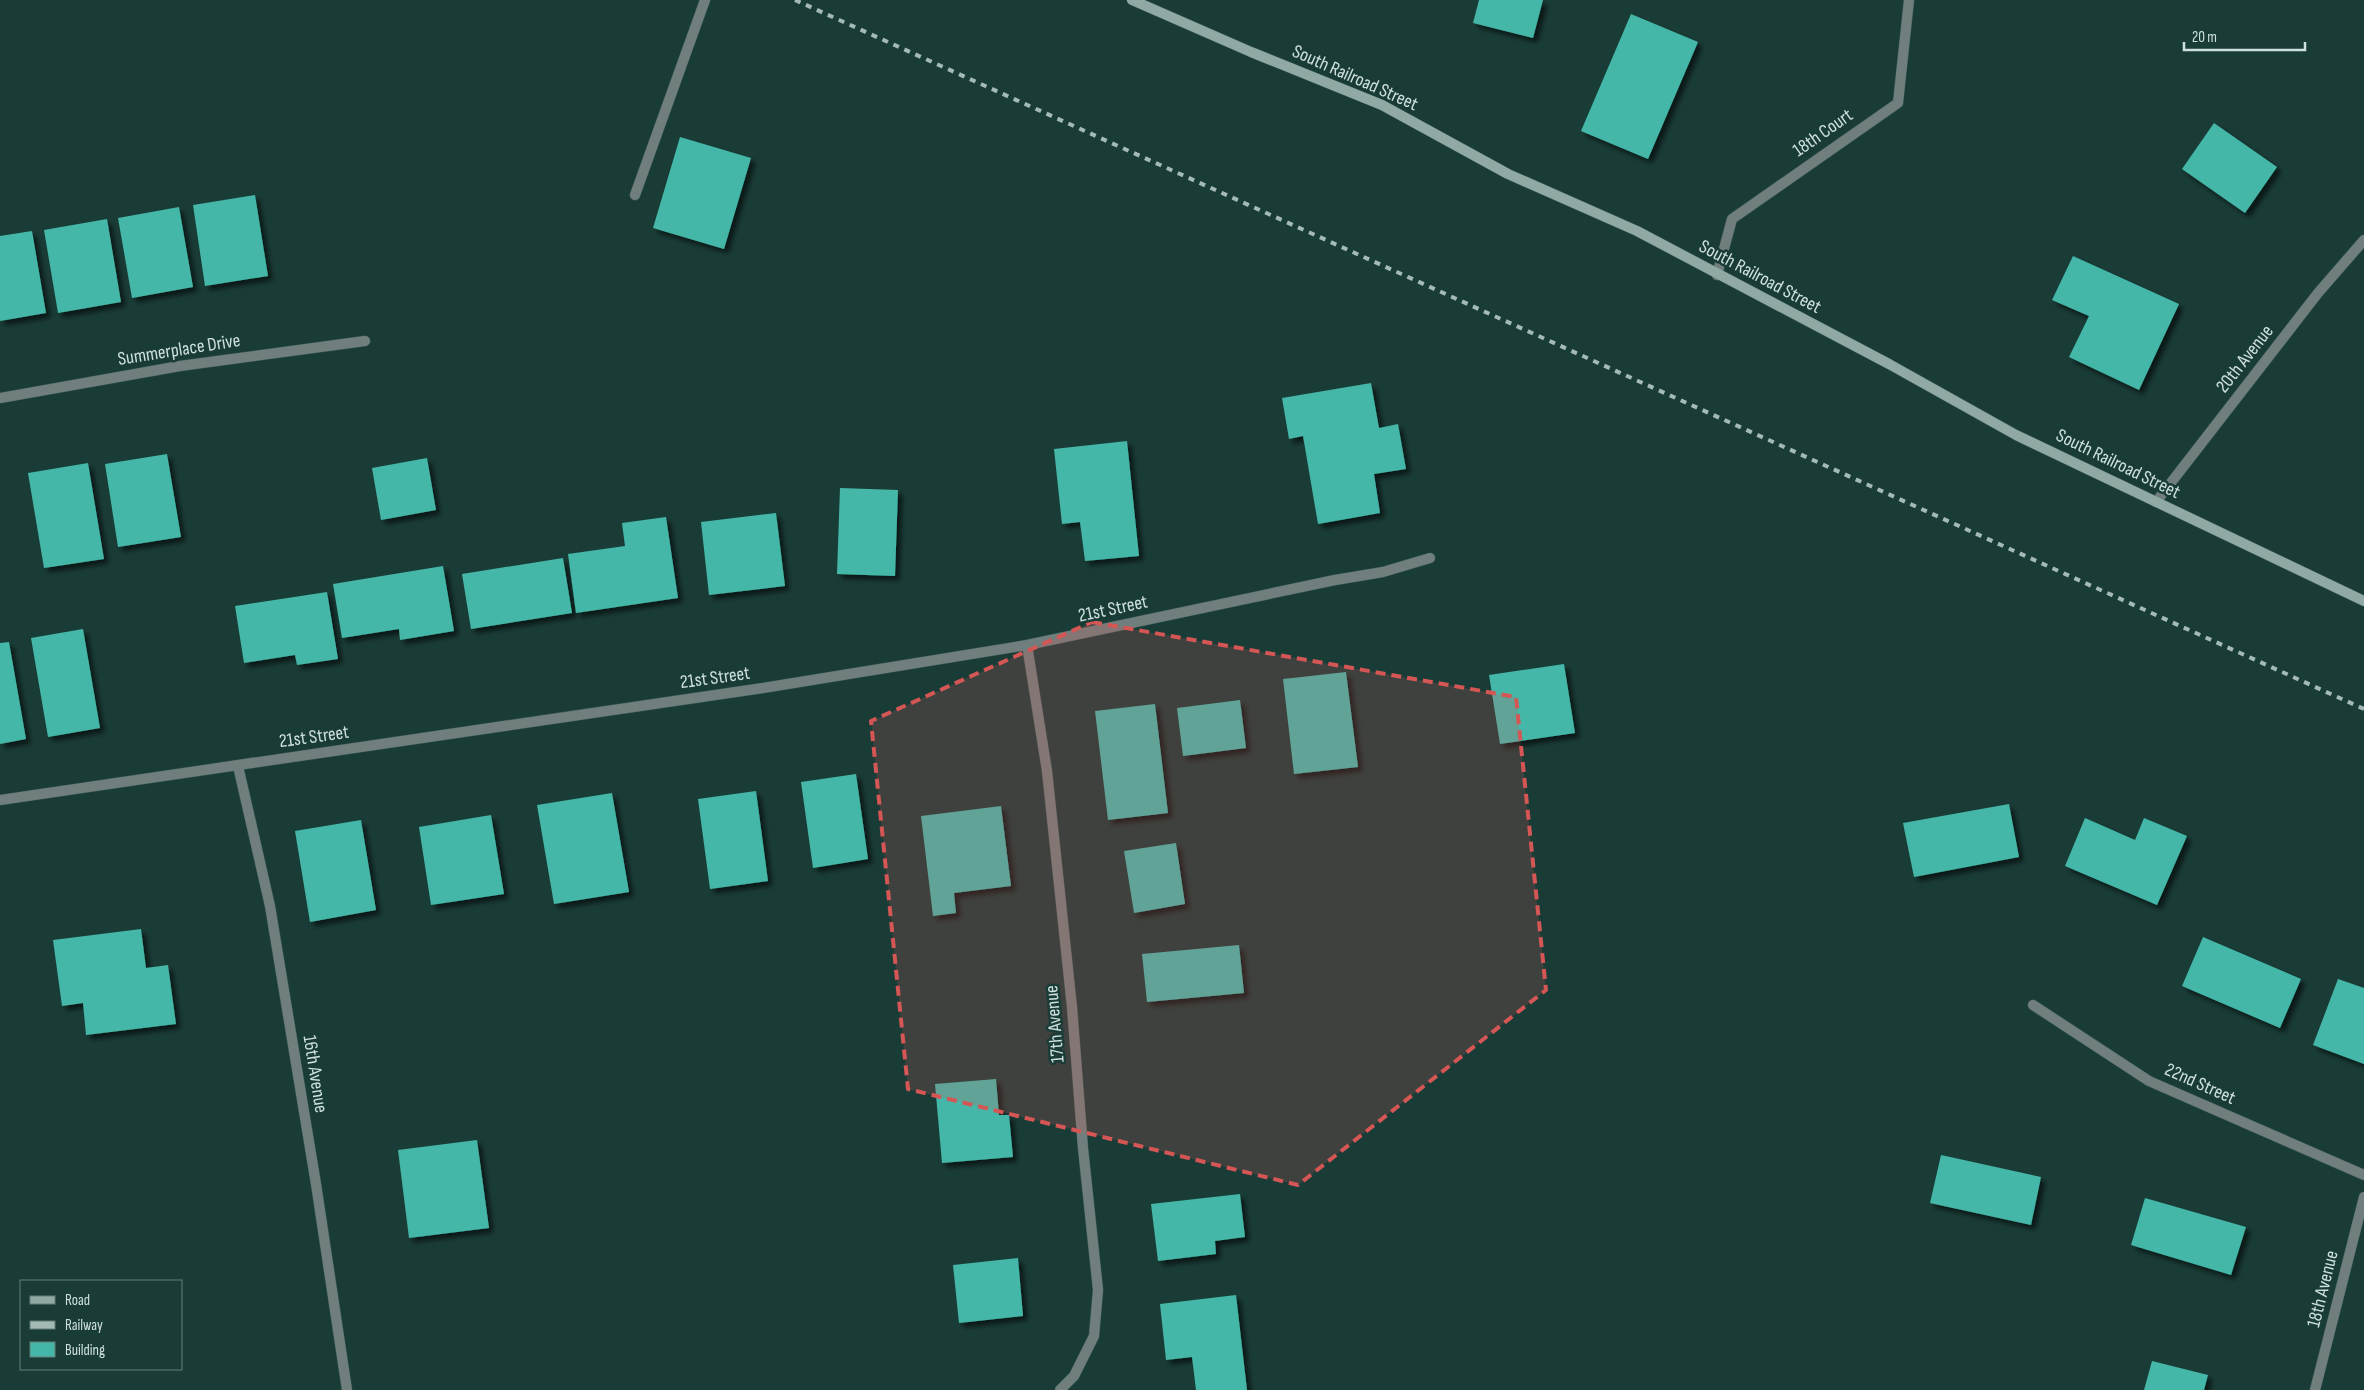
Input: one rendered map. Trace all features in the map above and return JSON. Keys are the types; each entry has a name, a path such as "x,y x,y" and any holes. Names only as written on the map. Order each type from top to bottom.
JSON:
{"street":[{"path":"635,195 705,0"},
{"name":"South Railroad Street","path":"1132,0 1251,52 1382,105 1508,174 1637,231 1889,364 2016,435 2364,601"},
{"name":"18th Court","path":"1717,274 1732,219 1898,102 1909,0"},
{"name":"20th Avenue","path":"2156,502 2318,293 2364,240"},
{"name":"Summerplace Drive","path":"0,398 180,366 365,341"},
{"name":"21st Street","path":"0,800 763,688 1026,645 1335,580 1383,572 1430,558"},
{"name":"17th Avenue","path":"1026,645 1047,772 1072,1007 1083,1148 1098,1290 1094,1336 1074,1376 1060,1390"},
{"name":"16th Avenue","path":"238,766 270,906 314,1175 346,1390"},
{"name":"22nd Street","path":"2033,1005 2148,1081 2364,1176"},
{"name":"18th Avenue","path":"2315,1390 2364,1197"}],"highlighted area":[{"path":"1092,622 1516,697 1546,990 1298,1185 908,1089 871,721"}],"building":[{"path":"1479,0 1543,0 1533,38 1473,23"},
{"path":"1631,14 1698,42 1648,159 1581,131"},
{"path":"2214,123 2277,167 2245,213 2182,169"},
{"path":"680,137 751,158 724,249 653,228"},
{"path":"255,195 268,276 205,286 193,205"},
{"path":"179,207 193,287 132,298 118,218"},
{"path":"107,219 121,302 58,313 44,230"},
{"path":"32,231 46,313 0,321 0,236"},
{"path":"2073,256 2179,304 2139,390 2069,357 2089,316 2052,300"},
{"path":"1371,383 1379,428 1398,424 1406,469 1374,474 1380,513 1318,524 1303,436 1289,439 1282,398"},
{"path":"1127,441 1139,556 1085,561 1080,522 1062,524 1054,449"},
{"path":"167,454 181,537 118,547 105,464"},
{"path":"427,458 436,510 381,520 372,468"},
{"path":"88,463 104,559 44,568 28,473"},
{"path":"840,488 898,490 895,576 837,574"},
{"path":"776,513 785,586 709,595 701,522"},
{"path":"666,517 678,598 576,613 568,554 625,546 622,523"},
{"path":"563,558 572,613 471,629 462,574"},
{"path":"443,566 454,631 400,640 399,629 342,638 333,584"},
{"path":"327,592 338,659 297,665 295,655 244,663 235,606"},
{"path":"83,629 100,728 48,737 31,638"},
{"path":"9,642 26,739 0,744 0,643"},
{"path":"1564,664 1575,733 1500,744 1489,675"},
{"path":"1346,672 1358,767 1294,774 1283,679"},
{"path":"1240,700 1246,748 1183,756 1177,708"},
{"path":"1155,704 1168,813 1108,820 1095,711"},
{"path":"856,774 868,859 813,868 801,782"},
{"path":"756,791 768,881 710,889 698,799"},
{"path":"612,793 629,892 554,904 537,805"},
{"path":"2009,804 2019,857 1914,877 1903,823"},
{"path":"1001,806 1011,886 954,893 956,913 933,916 921,816"},
{"path":"491,815 504,894 431,905 419,827"},
{"path":"2085,818 2135,840 2144,818 2187,836 2157,905 2065,866"},
{"path":"361,820 376,910 310,922 295,831"},
{"path":"1176,843 1185,904 1134,913 1124,851"},
{"path":"141,929 146,968 168,965 176,1024 86,1035 83,1003 62,1006 53,940"},
{"path":"2203,937 2301,979 2280,1028 2182,986"},
{"path":"1239,945 1244,993 1147,1002 1142,954"},
{"path":"2338,979 2364,988 2364,1064 2313,1045"},
{"path":"996,1079 999,1115 1009,1115 1013,1157 942,1163 935,1084"},
{"path":"477,1140 489,1228 409,1238 398,1150"},
{"path":"1941,1155 2041,1177 2031,1225 1930,1203"},
{"path":"1240,1194 1245,1237 1215,1241 1216,1254 1158,1261 1151,1204"},
{"path":"2145,1198 2246,1227 2231,1275 2131,1245"},
{"path":"1018,1258 1023,1316 959,1323 953,1265"},
{"path":"1236,1295 1247,1390 1196,1390 1192,1357 1166,1360 1160,1304"},
{"path":"2152,1361 2208,1375 2204,1390 2144,1390"}],"railway":[{"path":"795,0 2364,709"}]}
